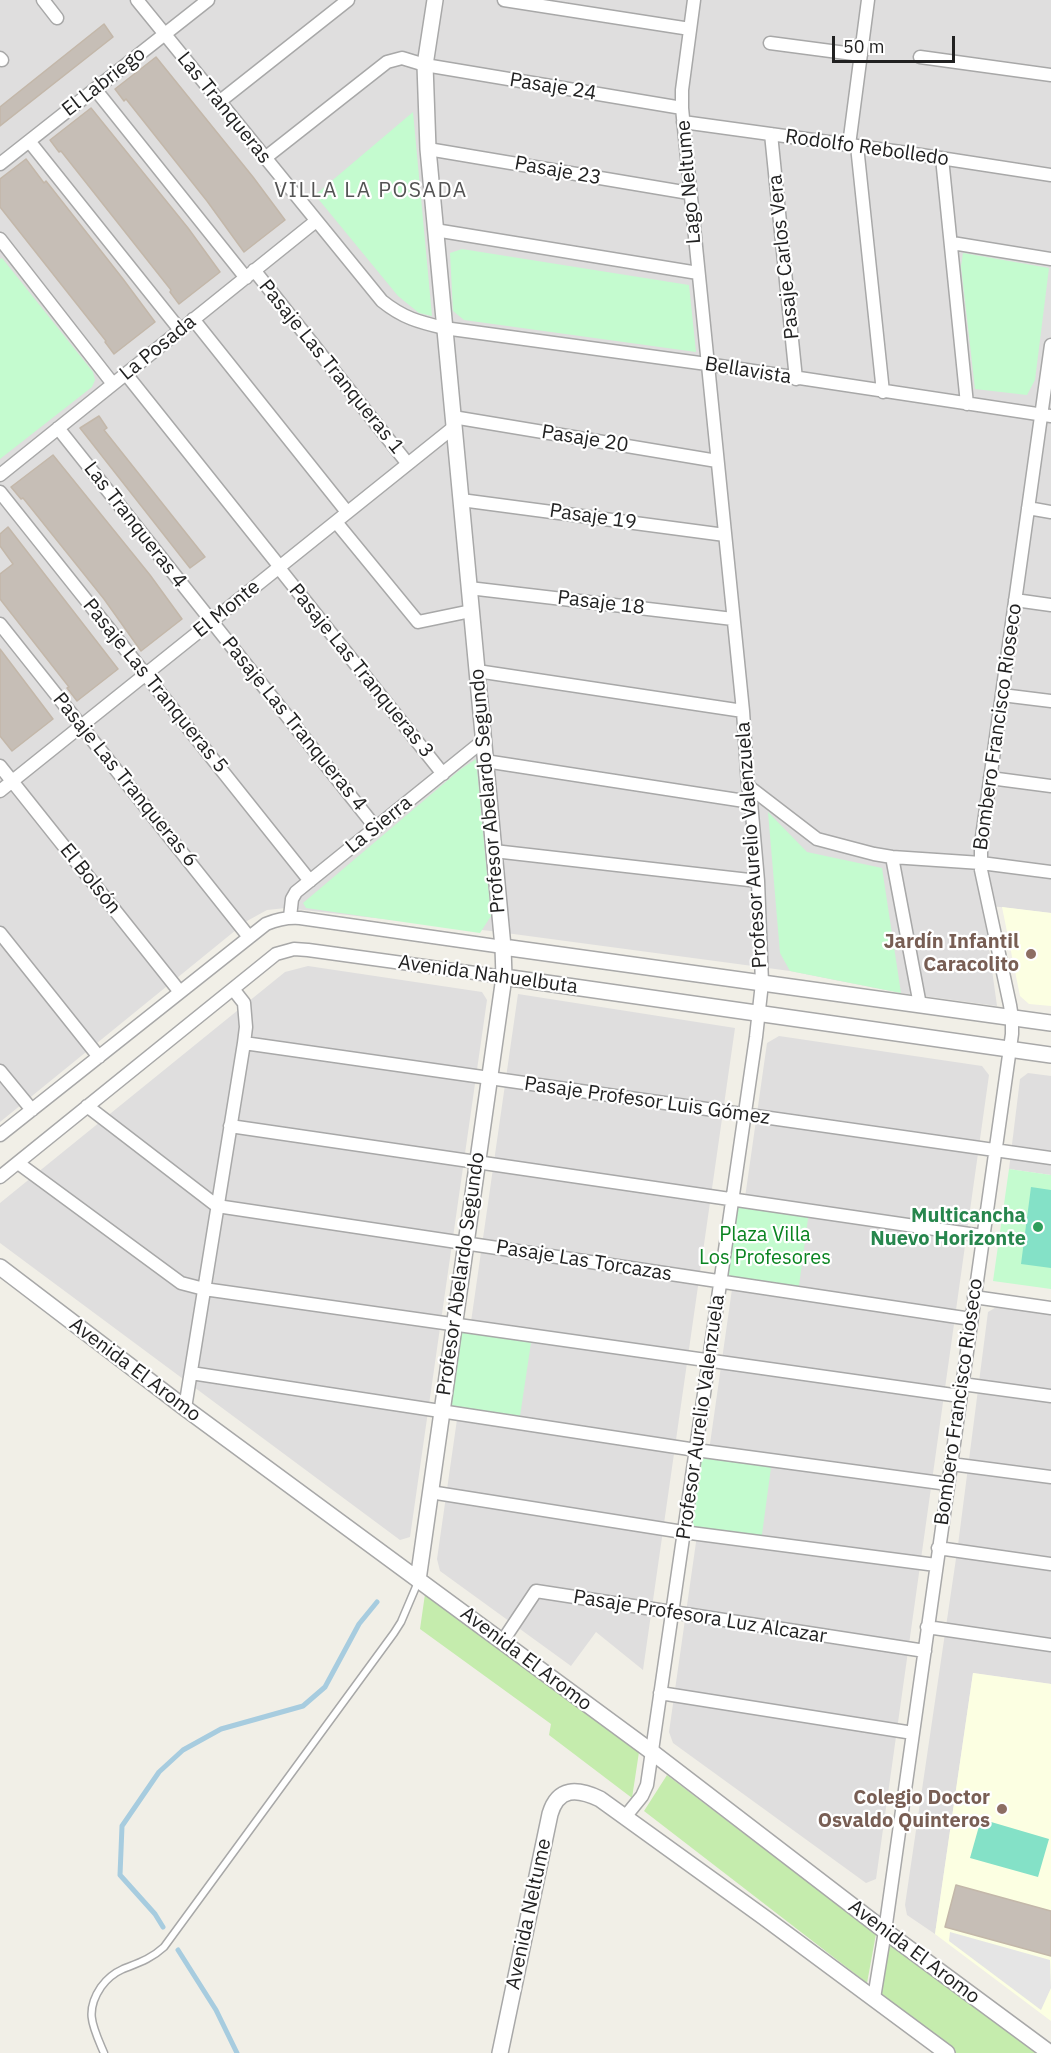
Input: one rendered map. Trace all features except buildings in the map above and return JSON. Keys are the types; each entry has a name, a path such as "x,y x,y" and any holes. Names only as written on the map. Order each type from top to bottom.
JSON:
{"street":[{"path":"43,0 57,18"},
{"name":"Las Tranqueras","path":"137,0 382,301 394,311 412,320 444,328"},
{"name":"El Labriego","path":"0,164 208,0"},
{"path":"219,102 348,0"},
{"name":"Profesor Abelardo Segundo","path":"418,1580 504,977 486,761 428,149 425,66 435,0"},
{"path":"504,0 690,29"},
{"name":"Lago Neltume","path":"694,0 682,108 707,364"},
{"path":"868,0 853,145 883,392"},
{"path":"770,43 861,55"},
{"path":"920,57 1051,75"},
{"name":"Pasaje 24","path":"265,158 387,62 402,58 425,66 682,108"},
{"name":"Pasaje Las Tranqueras 1","path":"95,89 408,464"},
{"name":"Rodolfo Rebolledo","path":"684,122 1051,175"},
{"name":"Pasaje Carlos Vera","path":"771,134 796,379"},
{"path":"29,141 180,330"},
{"name":"Pasaje 23","path":"428,149 689,193"},
{"path":"942,158 967,404"},
{"name":"La Posada","path":"0,475 316,221"},
{"path":"435,230 698,273"},
{"path":"0,239 113,384"},
{"path":"952,243 1051,259"},
{"path":"193,319 347,512"},
{"name":"Bellavista","path":"444,328 707,364 1046,415"},
{"name":"Bombero Francisco Rioseco","path":"874,1998 1009,1049 1012,1018 981,863 981,844 1028,508 1046,415 1051,345"},
{"name":"Profesor Aurelio Valenzuela","path":"625,1816 642,1796 647,1785 733,1200 762,983 758,881 751,802 747,786 743,711 707,364"},
{"name":"Pasaje Las Tranqueras 3","path":"126,374 443,774"},
{"name":"El Monte","path":"0,791 408,464 454,422"},
{"name":"Pasaje 20","path":"454,422 717,461"},
{"name":"Las Tranqueras 4","path":"58,428 212,621"},
{"name":"Pasaje Las Tranqueras 5","path":"0,492 310,881"},
{"name":"Pasaje 19","path":"461,500 725,535"},
{"path":"1028,508 1051,512"},
{"path":"336,522 418,622 471,611"},
{"name":"Pasaje 18","path":"469,588 734,618"},
{"path":"1015,600 1051,605"},
{"name":"Pasaje Las Tranqueras 4","path":"212,621 376,828"},
{"name":"Pasaje Las Tranqueras 6","path":"0,624 249,937"},
{"path":"477,671 743,711"},
{"path":"1002,695 1051,700"},
{"name":"La Sierra","path":"290,917 292,898 296,892 484,740"},
{"path":"486,761 751,802"},
{"name":"El Bolsón","path":"0,766 180,992"},
{"path":"990,778 1051,786"},
{"path":"747,786 817,839 892,857 981,863 1051,872"},
{"path":"494,851 758,881"},
{"path":"892,857 920,1005"},
{"name":"Avenida Nahuelbuta","path":"1,1133 266,924 290,917 1051,1023"},
{"path":"0,933 99,1057"},
{"name":"Avenida Nahuelbuta","path":"0,1177 276,954 294,949 1051,1055"},
{"path":"185,1408 246,1027 244,1004 232,989"},
{"name":"Pasaje Profesor Luis Gómez","path":"244,1043 1051,1158"},
{"path":"0,1071 32,1110"},
{"name":"Pasaje Las Torcazas","path":"87,1106 217,1206 971,1319"},
{"path":"230,1126 983,1236"},
{"path":"18,1163 181,1283 204,1289 709,1361 961,1390 1051,1396"},
{"name":"Avenida El Aromo","path":"0,1268 185,1408 651,1752 885,1931 1050,2053"},
{"path":"974,1297 1051,1308"},
{"path":"191,1373 696,1450 948,1484"},
{"path":"951,1464 1051,1477"},
{"path":"430,1492 684,1532 936,1565"},
{"path":"938,1548 1051,1564"},
{"name":"Pasaje Profesora Luz Alcazar","path":"502,1642 536,1591 925,1651"},
{"path":"927,1627 1051,1644"},
{"path":"660,1693 913,1733"},
{"name":"Avenida Neltume","path":"500,2053 553,1803 568,1792 578,1791 600,1799 625,1816"},
{"path":"625,1816 947,2053"}],"lane":[{"path":"104,2053 90,2013 93,1998 105,1981 120,1970 151,1958 164,1947 394,1633 407,1610 418,1580"}],"shaded area":[{"path":"0,0 1051,0 1051,913 983,905 997,1006 901,993 790,971 491,931 286,908 267,910 247,921 0,1122"},
{"name":"Jardín Infantil Caracolito","path":"1002,907 1051,913 1051,1006 1029,1004 1020,996"},
{"path":"308,966 482,992 487,1000 410,1537 400,1540 0,1243 0,1203 285,972"},
{"path":"518,994 735,1028 643,1670 596,1632 571,1666 440,1571 437,1559"},
{"path":"779,1036 982,1066 989,1075 876,1879 866,1883 673,1743 669,1732 767,1043"},
{"path":"1028,1073 1051,1076 1051,1175 1009,1169 1020,1079"},
{"path":"1000,1305 1051,1313 1051,1684 973,1673 935,1934 907,1915 905,1905 958,1545 988,1312"},
{"name":"Colegio Doctor Osvaldo Quinteros","path":"973,1673 1051,1684 1051,2021 935,1934"},
{"path":"950,1932 1050,1960 1051,1988 1041,2010 949,1941"}],"green space":[{"path":"413,112 432,316 419,313 398,296 315,195"},
{"path":"462,249 689,285 696,352 464,320 453,311 450,253"},
{"path":"963,253 1049,268 1035,380 1027,395 975,389 961,266"},
{"path":"2,258 93,372 95,380 92,387 0,459 0,259"},
{"path":"476,759 491,916 480,933 306,908 303,903 461,769"},
{"path":"768,812 807,852 882,868 901,993 790,971 780,953"},
{"path":"1009,1169 1051,1175 1051,1289 993,1281"},
{"name":"Multicancha Nuevo Horizonte","path":"1031,1187 1051,1190 1051,1268 1021,1264"},
{"name":"Plaza Villa Los Profesores","path":"733,1199 809,1211 798,1293 720,1281"},
{"path":"454,1325 532,1336 519,1423 442,1411"},
{"path":"696,1450 772,1460 761,1542 684,1532"},
{"path":"425,1594 639,1752 632,1798 549,1735 551,1724 420,1629"},
{"path":"667,1775 876,1934 867,1983 644,1811"},
{"path":"981,1819 1049,1839 1038,1877 970,1858"},
{"path":"885,1931 1050,2053 947,2053 874,1998"}],"waterway":[{"path":"163,1927 155,1914 120,1875 122,1826 159,1772 183,1750 221,1729 303,1706 325,1687 359,1624 377,1602"},
{"path":"178,1950 216,2010 237,2053"}],"place":[{"name":"Jardín Infantil Caracolito","path":"1031,954"},
{"name":"Multicancha Nuevo Horizonte","path":"1038,1227"},
{"name":"Colegio Doctor Osvaldo Quinteros","path":"1002,1809"}],"district":[{"name":"VILLA LA POSADA","path":"371,191"}]}
